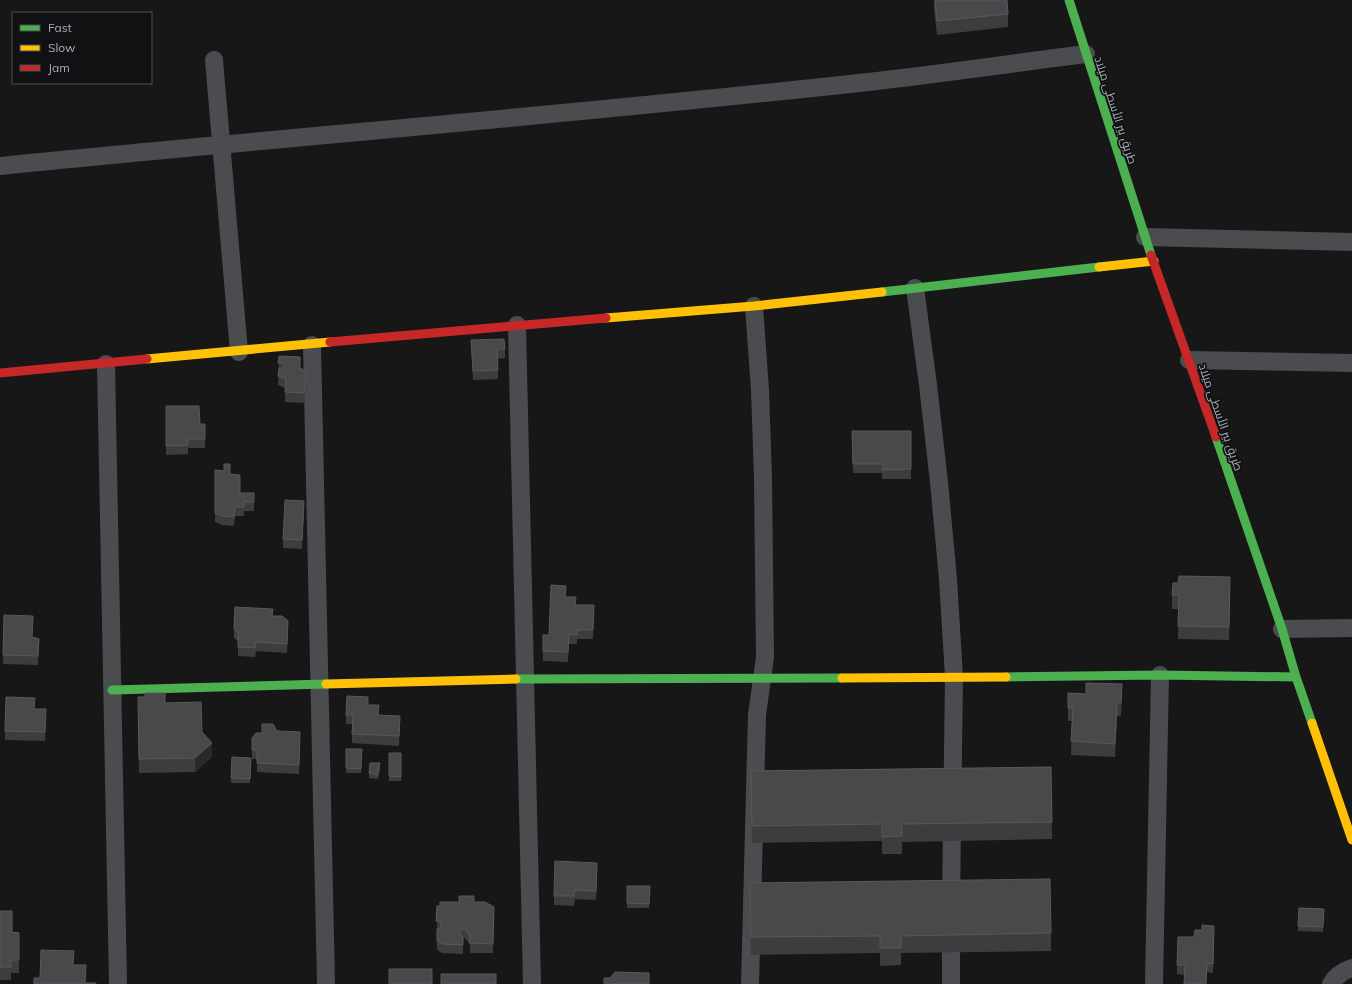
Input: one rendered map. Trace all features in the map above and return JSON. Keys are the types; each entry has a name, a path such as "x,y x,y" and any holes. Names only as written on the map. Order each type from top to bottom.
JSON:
{"street":[{"name":"طريق بير الأسطى ميلاد","path":"1069,0 1144,237 1189,360 1282,628 1296,677 1352,840"},
{"path":"0,166 869,82 1086,54"},
{"path":"214,60 239,352"},
{"path":"1144,237 1352,242"},
{"path":"0,373 517,325 754,306 1154,261"},
{"path":"915,288 939,482 948,579 954,677 950,984"},
{"path":"750,984 756,715 765,657 763,478 760,390 754,306"},
{"path":"517,325 532,984"},
{"path":"312,345 326,984"},
{"path":"1189,360 1352,363"},
{"path":"106,364 118,984"},
{"path":"1282,628 1352,628"},
{"path":"1154,984 1160,675"},
{"path":"112,690 525,679 762,679 1160,675 1296,677"},
{"path":"1331,984 1342,971 1352,968"}],"building":[{"path":"935,0 1007,0 1008,14 937,21"},
{"path":"504,339 505,349 497,349 498,370 473,371 471,340"},
{"path":"279,356 300,357 300,368 306,371 304,393 285,392 286,379 278,376 279,368 284,368 284,363 278,363"},
{"path":"166,406 199,406 200,424 205,424 205,439 188,439 188,445 166,446"},
{"path":"852,431 911,431 911,469 882,470 884,464 853,464"},
{"path":"224,464 230,464 230,474 240,475 240,493 254,493 254,502 244,502 244,507 235,507 234,517 222,516 215,513 215,470 224,471"},
{"path":"285,500 304,501 302,540 283,539"},
{"path":"1179,576 1230,577 1229,627 1178,626 1179,595 1172,595 1173,583 1178,583"},
{"path":"551,585 566,586 565,597 576,597 575,605 594,605 593,630 577,630 577,635 569,634 568,652 543,651 543,635 549,635"},
{"path":"235,607 273,609 272,616 282,616 288,621 287,644 256,642 255,648 238,647 238,633 234,628"},
{"path":"4,615 33,616 32,637 39,639 38,656 3,655"},
{"path":"1086,683 1122,684 1121,703 1117,703 1115,744 1071,741 1073,708 1068,708 1068,693 1086,694"},
{"path":"145,693 165,693 165,703 201,702 202,732 212,743 195,758 139,759 138,697 145,697"},
{"path":"347,696 368,697 368,705 379,705 378,715 400,716 399,736 352,734 353,715 346,715"},
{"path":"6,697 35,698 34,709 46,709 45,732 5,731"},
{"path":"262,724 273,724 277,731 300,732 299,765 257,763 257,750 252,750 252,738 256,733 262,733"},
{"path":"346,749 362,749 361,769 346,768"},
{"path":"389,753 401,753 401,777 389,776"},
{"path":"232,757 251,758 250,779 231,778"},
{"path":"370,763 380,763 378,775 369,773"},
{"path":"1051,767 1052,822 902,824 902,836 882,837 882,824 752,826 751,771"},
{"path":"555,861 597,863 596,891 575,890 574,896 554,896"},
{"path":"1050,879 1051,933 901,936 901,948 880,948 880,936 751,937 750,883"},
{"path":"627,886 650,886 649,904 627,903"},
{"path":"459,896 474,896 474,902 485,902 494,907 493,944 470,943 470,936 465,929 460,929 460,934 463,937 463,945 442,944 437,941 437,929 441,929 441,921 436,921 437,906 440,906 440,902 459,902"},
{"path":"1299,908 1324,909 1323,927 1298,926"},
{"path":"0,911 12,911 12,932 19,933 19,960 11,960 11,967 0,967"},
{"path":"1202,925 1214,926 1213,964 1207,963 1206,984 1184,984 1185,965 1177,965 1178,937 1194,937 1195,930 1202,930"},
{"path":"41,950 74,951 73,965 86,965 85,983 96,984 34,984 34,978 40,978"},
{"path":"389,969 432,969 432,984 389,984"},
{"path":"615,972 649,973 649,984 604,984 604,978 610,978"},
{"path":"441,974 496,974 496,984 441,984"}],"traffic: fast":[{"path":"1069,0 1151,255"},
{"path":"882,292 1099,267"},
{"path":"1216,437 1282,629 1296,677 1312,723"},
{"path":"1006,677 1160,675 1296,677"},
{"path":"516,679 842,678"},
{"path":"112,690 326,684"}],"traffic: slow":[{"path":"1099,267 1154,261"},
{"path":"606,318 754,306 882,292"},
{"path":"147,359 330,342"},
{"path":"842,678 1006,677"},
{"path":"326,684 516,679"},
{"path":"1312,723 1352,840"}],"traffic: jam":[{"path":"1151,255 1216,437"},
{"path":"330,342 606,318"},
{"path":"0,373 147,359"}]}
